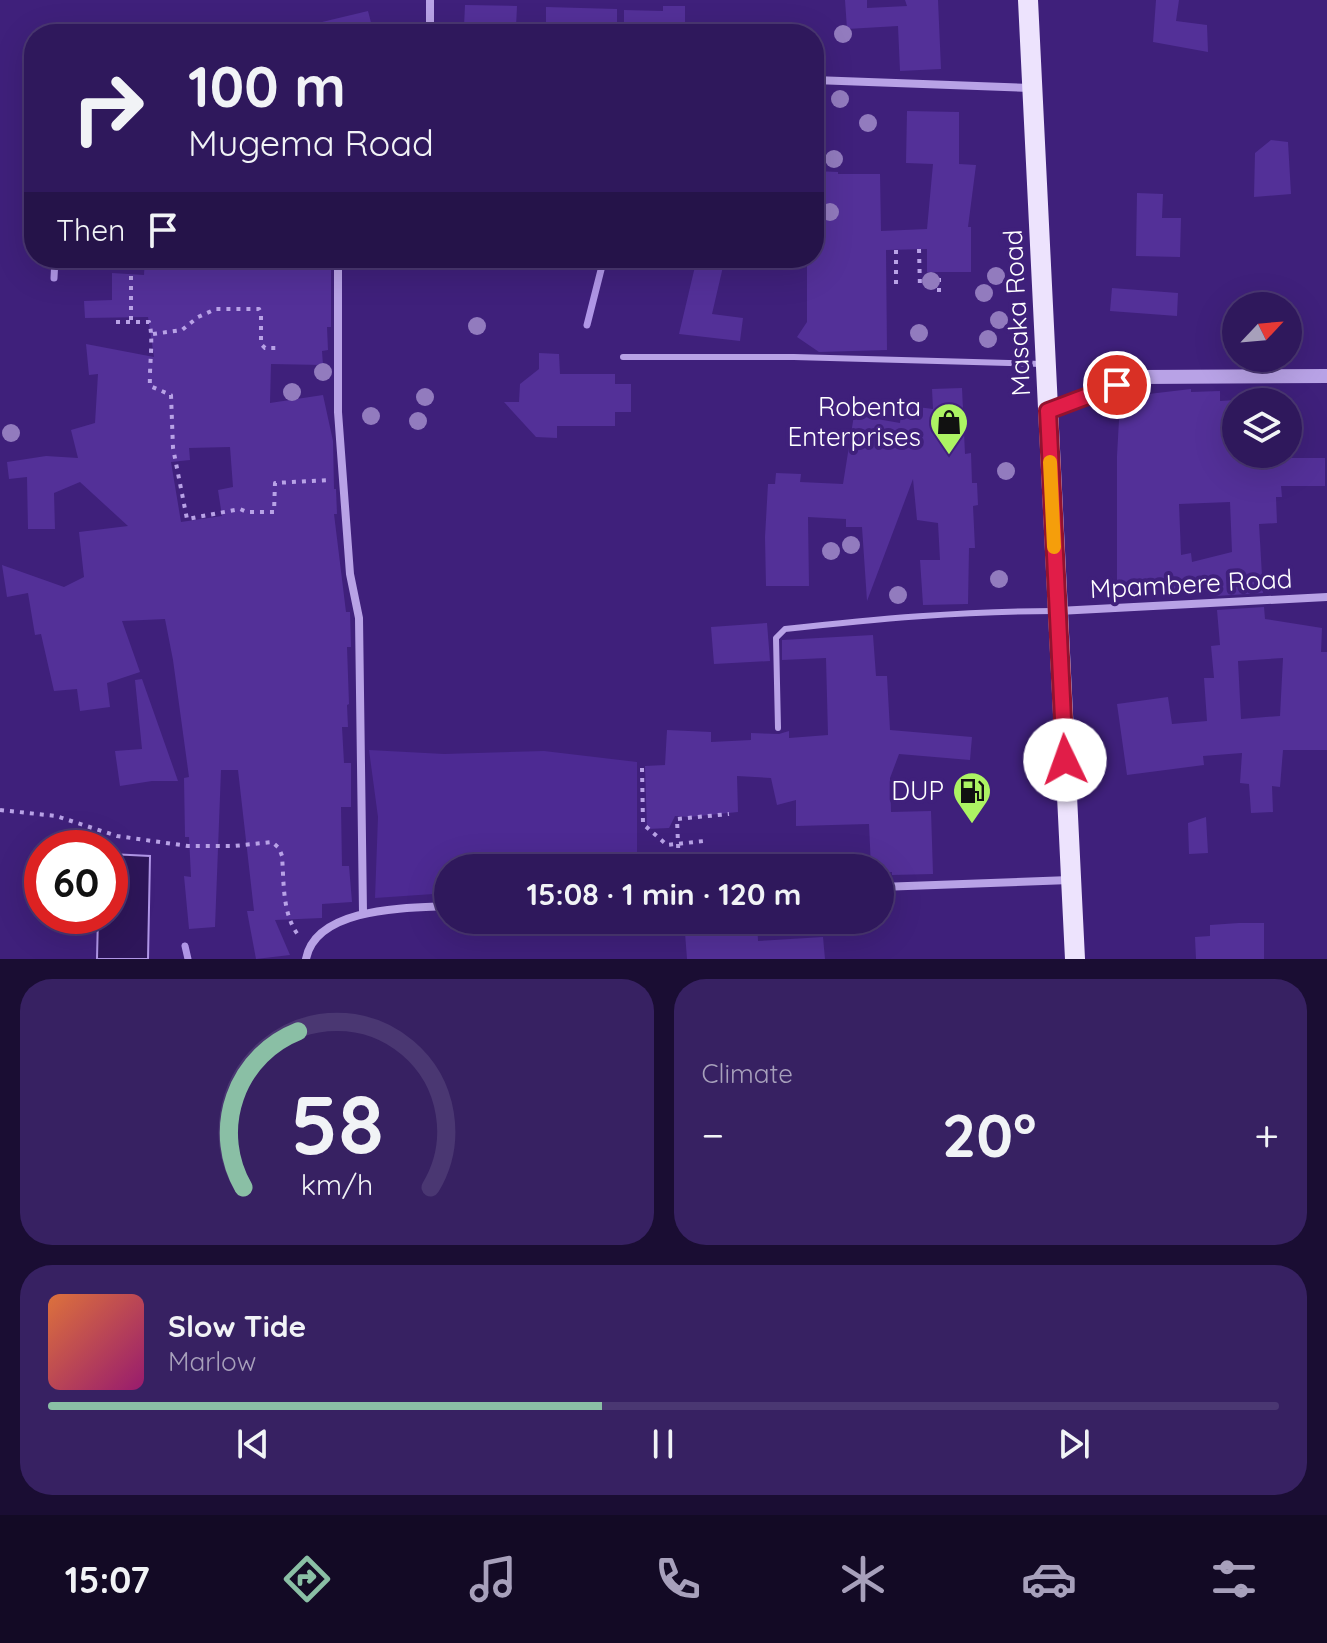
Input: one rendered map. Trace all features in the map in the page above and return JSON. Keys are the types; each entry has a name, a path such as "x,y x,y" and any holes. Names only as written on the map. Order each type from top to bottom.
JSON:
{"main road":[{"name":"Masaka Road","path":"1028,0 1075,959"}],"street":[{"path":"430,0 430,24"},
{"path":"824,80 1032,88"},
{"path":"338,268 338,412 350,574 359,618 363,913"},
{"path":"1048,411 1141,377 1327,376"},
{"name":"Mpambere Road","path":"1058,611 1327,597"},
{"path":"894,886 1071,880"},
{"path":"306,959 313,942 330,927 363,913 434,907"}],"lane":[{"path":"623,357 794,357 1045,365"},
{"path":"778,728 776,638 785,629 875,618 976,611 1058,611"}],"path":[{"path":"919,249 920,288"},
{"path":"896,250 896,289"},
{"path":"939,272 939,292"},
{"path":"131,276 131,322"},
{"path":"153,334 182,330 212,310 259,309 261,344 265,348 277,348"},
{"path":"116,322 149,322 153,334 149,346 150,383 151,388 169,392 172,397 173,448 187,519 240,509 274,512 275,483 343,480"},
{"path":"642,768 643,824 667,845 704,841"},
{"path":"0,810 56,816 117,836 188,846 272,842 282,856 288,914 293,929 300,937 313,942"},
{"path":"678,854 677,819 729,814"}],"shaded area":[{"path":"369,750 444,754 544,751 637,762 637,854 434,854 434,894 375,898 378,817"},
{"path":"128,855 150,856 148,959 97,959 98,934 128,934"}],"building":[{"path":"845,0 867,0 867,8 907,6 905,0 938,0 941,69 900,71 898,26 847,29"},
{"path":"1156,0 1179,0 1176,21 1207,25 1208,52 1153,42"},
{"path":"465,5 517,6 516,24 464,24"},
{"path":"663,6 685,6 685,24 624,24 624,10 663,11"},
{"path":"546,7 617,9 617,24 546,24"},
{"path":"368,11 371,24 314,24"},
{"path":"907,111 959,112 959,164 976,165 968,227 971,227 971,272 927,272 927,249 886,250 887,350 819,352 797,337 807,322 807,268 824,268 824,171 880,174 881,231 927,229 933,164 906,163"},
{"path":"1271,140 1288,142 1291,194 1254,197 1255,153"},
{"path":"1137,193 1163,194 1162,218 1181,218 1180,257 1136,256"},
{"path":"144,268 331,268 331,327 327,327 328,350 322,351 323,365 271,364 270,403 323,395 333,441 337,514 334,514 346,612 350,612 348,727 342,727 344,763 351,763 351,807 341,807 342,866 349,866 352,902 322,904 322,918 275,920 290,955 256,959 247,911 254,911 238,770 221,770 215,927 189,929 184,876 191,877 189,837 185,837 184,778 189,777 165,619 122,621 140,672 107,683 110,707 80,711 77,689 54,691 41,634 35,635 28,593 7,597 2,565 64,587 84,577 79,532 128,526 80,482 54,493 55,529 28,529 27,477 9,479 7,462 46,456 78,458 71,430 95,423 98,374 89,375 86,344 154,357 148,317 85,318 84,301 112,300 112,273 144,275","holes":["230,447 233,487 218,490 222,516 181,522 171,462 190,460 189,448"]},
{"path":"695,268 723,268 712,314 743,318 740,341 679,334"},
{"path":"1112,288 1178,293 1177,316 1110,311"},
{"path":"539,353 559,354 560,374 615,374 615,384 631,384 631,412 615,412 615,426 557,426 557,438 536,437 504,402 519,402 520,384 539,369"},
{"path":"962,388 965,454 971,453 972,483 977,483 978,505 973,506 975,548 969,548 968,604 923,605 920,560 940,560 938,523 917,520 913,479 867,601 862,527 846,527 846,519 808,517 809,586 766,586 768,484 775,484 776,473 801,474 800,482 843,484 854,415 900,423 902,405 933,409 932,389"},
{"path":"1191,389 1191,392 1220,391 1222,468 1302,468 1302,458 1325,458 1325,486 1281,486 1282,497 1276,497 1277,523 1259,524 1263,593 1216,596 1216,586 1171,593 1171,590 1117,589 1117,456 1120,402 1123,402 1123,397","holes":["1230,502 1232,552 1192,562 1191,553 1181,555 1179,504"]},
{"path":"1264,607 1265,619 1322,628 1321,652 1327,652 1327,750 1283,750 1280,787 1272,786 1273,812 1251,813 1249,784 1240,783 1242,753 1203,756 1204,765 1127,775 1117,704 1168,697 1172,724 1207,721 1204,678 1214,678 1211,646 1220,645 1217,610","holes":["1283,658 1280,716 1241,719 1238,661"]},
{"path":"767,623 770,661 714,664 711,627"},
{"path":"873,635 876,676 887,676 890,730 972,737 970,760 899,754 890,778 891,812 931,811 933,874 894,875 894,854 870,854 869,824 796,826 796,800 777,805 771,778 737,776 738,812 675,816 669,828 647,829 645,766 665,765 667,730 711,732 711,742 751,740 751,733 779,734 789,731 789,738 828,735 826,658 782,660 782,640"},
{"path":"142,679 178,781 120,786 115,751 142,749 135,680"},
{"path":"1206,817 1208,853 1189,854 1188,823"},
{"path":"1264,923 1264,959 1196,959 1195,937 1210,936 1210,925"},
{"path":"685,934 758,934 758,941 823,937 825,959 687,959"}],"waterway":[{"path":"54,268 54,278"},
{"path":"587,325 601,268"},
{"path":"185,946 188,959"}],"slow traffic":[{"path":"1050,462 1054,547"}],"place":[{"name":"Robenta Enterprises","path":"949,456"},
{"name":"DUP","path":"972,825"}],"route":[{"path":"1065,760 1048,411 1117,385"}]}
